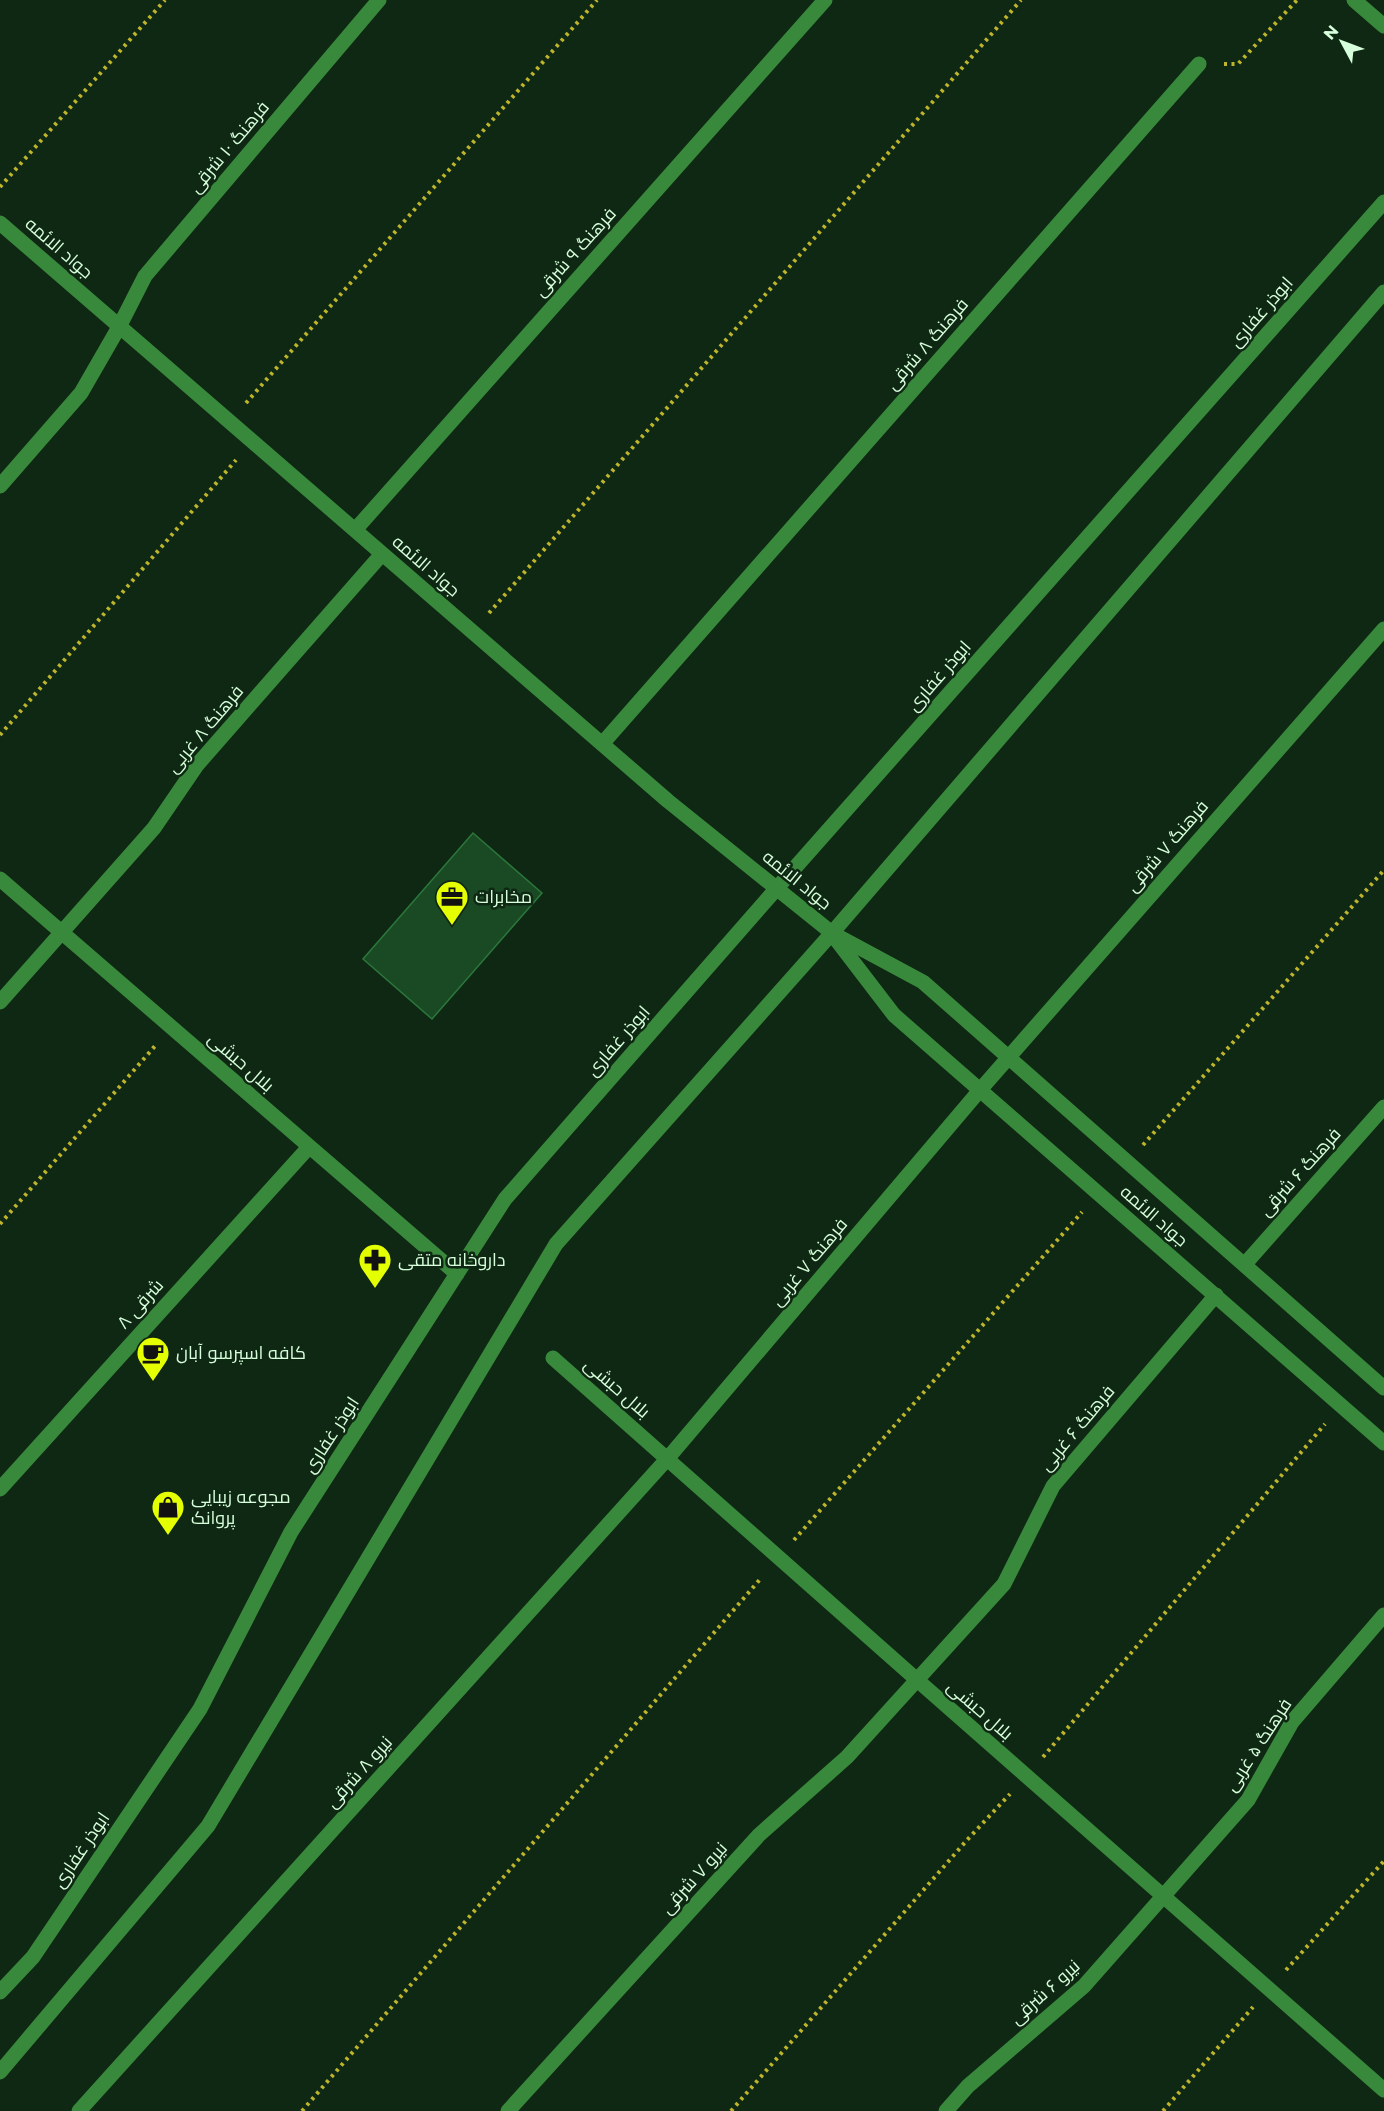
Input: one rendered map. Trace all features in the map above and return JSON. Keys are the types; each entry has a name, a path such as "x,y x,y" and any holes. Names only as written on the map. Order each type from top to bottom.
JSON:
{"street":[{"name":"فرهنگ ۱۰ شرقی","path":"0,486 81,393 119,327 144,276 380,0"},
{"name":"فرهنگ ۹ شرقی","path":"355,530 825,0"},
{"path":"1354,0 1384,26"},
{"name":"فرهنگ ۸ شرقی","path":"602,744 1199,64"},
{"name":"ابوذر غفاری","path":"0,1992 33,1957 200,1708 291,1532 505,1199 1384,202"},
{"name":"جواد الائمه","path":"0,223 668,801 832,933 923,982 1384,1388"},
{"path":"0,2072 208,1826 556,1244 832,933 1384,292"},
{"name":"فرهنگ ۸ غربی","path":"0,1002 154,828 197,765 382,554"},
{"name":"فرهنگ ۷ شرقی","path":"980,1090 1384,629"},
{"name":"بلال حبشی","path":"0,879 457,1274"},
{"name":"جواد الائمه","path":"832,933 894,1015 1384,1443"},
{"name":"فرهنگ ۷ غربی","path":"668,1458 980,1090"},
{"name":"فرهنگ ۶ شرقی","path":"1245,1264 1384,1107"},
{"name":"۸ شرقی","path":"0,1488 309,1147"},
{"name":"فرهنگ ۶ غربی","path":"916,1680 1004,1584 1053,1486 1216,1296"},
{"name":"بلال حبشی","path":"553,1358 1384,2090"},
{"name":"نیرو ۸ شرقی","path":"80,2111 668,1458"},
{"name":"فرهنگ ۵ غربی","path":"1163,1895 1248,1800 1292,1722 1384,1615"},
{"name":"نیرو ۷ شرقی","path":"508,2111 759,1835 847,1757 916,1680"},
{"name":"نیرو ۶ شرقی","path":"946,2111 968,2086 1084,1986 1163,1895"}],"path":[{"path":"0,187 165,0"},
{"path":"230,422 597,0"},
{"path":"472,632 1022,0"},
{"path":"1199,64 1239,64 1297,0"},
{"path":"0,735 252,442"},
{"path":"1128,1161 1384,870"},
{"path":"0,1224 171,1027"},
{"path":"303,2111 779,1557 1098,1193"},
{"path":"1163,2111 1384,1861"}],"building":[{"name":"مخابرات","path":"473,833 542,893 432,1019 363,959"}],"place":[{"name":"مخابرات","path":"452,926"},
{"name":"داروخانه متقی","path":"375,1289"},
{"name":"کافه اسپرسو آبان","path":"153,1382"},
{"name":"مجوعه زیبایی پروانک","path":"168,1536"}]}
